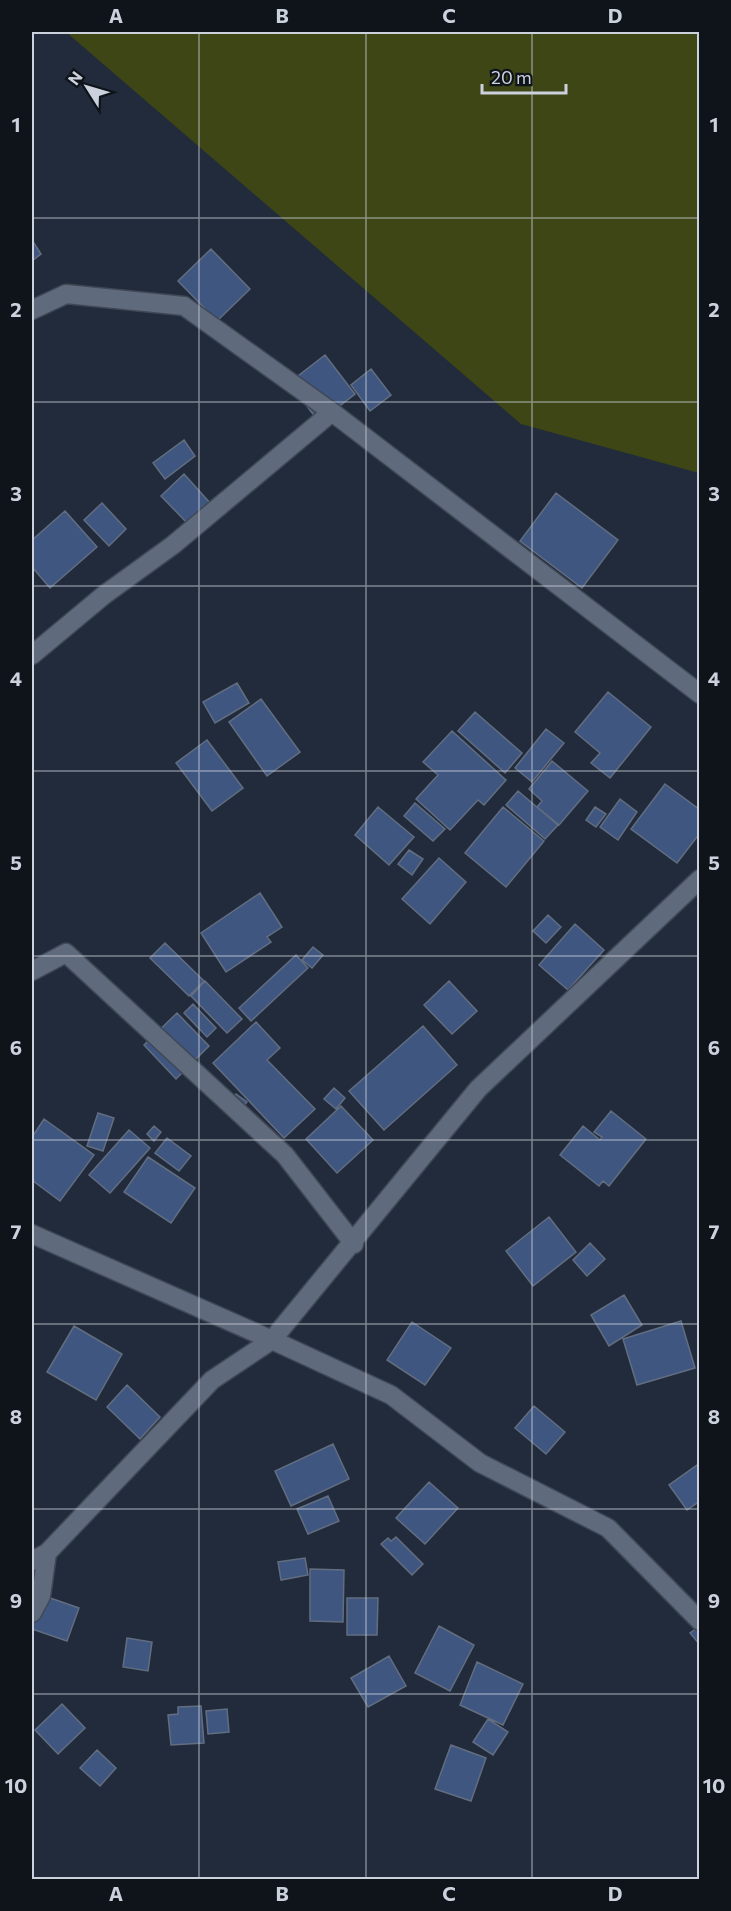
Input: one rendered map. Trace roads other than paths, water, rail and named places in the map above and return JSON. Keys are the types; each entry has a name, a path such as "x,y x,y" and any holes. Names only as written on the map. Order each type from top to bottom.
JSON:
{"street":[{"path":"32,310 66,294 184,306 332,412 699,694"},
{"path":"32,655 104,595 173,545 332,412"},
{"path":"32,1613 41,1596 39,1557 212,1380 272,1340 354,1244 478,1089 699,879"},
{"path":"32,971 66,953 285,1155 354,1244"},
{"path":"32,1234 391,1395 480,1463 608,1527 699,1621"}]}
